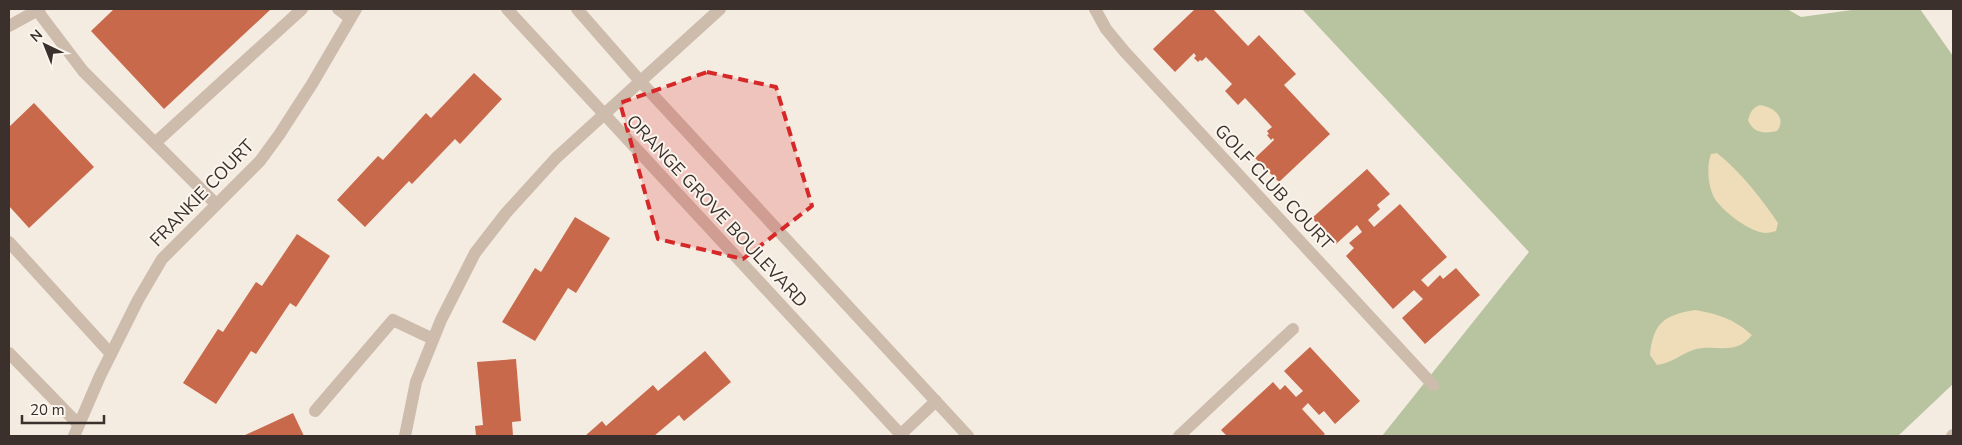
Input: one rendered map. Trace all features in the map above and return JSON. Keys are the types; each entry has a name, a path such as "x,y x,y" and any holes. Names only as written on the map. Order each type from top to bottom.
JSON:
{"street":[{"path":"155,143 302,9"},
{"path":"338,9 353,13"},
{"name":"ORANGE GROVE BOULEVARD","path":"507,9 901,436"},
{"name":"ORANGE GROVE BOULEVARD","path":"577,9 640,81 968,436"},
{"path":"405,436 416,382 433,339 475,253 506,213 556,158 720,9"},
{"name":"GOLF CLUB COURT","path":"1095,9 1106,29 1125,52 1433,385"},
{"path":"9,26 38,10 83,70 216,204"},
{"name":"FRANKIE COURT","path":"77,431 111,354 138,300 162,259 260,161 279,135 353,13"},
{"path":"9,242 111,354"},
{"path":"315,411 393,320 433,339"},
{"path":"1179,436 1293,329"},
{"path":"9,353 77,431"},
{"path":"901,436 936,401"}],"highlighted area":[{"path":"707,72 776,87 812,206 743,259 658,239 620,103"}],"green space":[{"path":"1302,9 1787,9 1801,17 1859,9 1920,9 1953,56 1953,384 1898,436 1382,436 1529,252"}],"sand":[{"path":"1760,105 1770,108 1778,114 1781,122 1777,131 1760,132 1750,124 1748,120 1751,113"},
{"path":"1717,153 1742,177 1765,204 1778,223 1776,231 1765,233 1752,229 1733,217 1718,203 1712,193 1708,172 1711,154"},
{"path":"1695,310 1725,318 1739,325 1752,335 1739,346 1732,348 1701,348 1667,363 1657,365 1650,355 1657,328 1668,318"}],"building":[{"path":"114,9 271,9 164,109 91,31"},
{"path":"1195,9 1213,9 1248,46 1259,35 1296,74 1284,85 1330,134 1279,182 1255,158 1274,140 1273,138 1271,140 1267,135 1269,134 1267,131 1272,127 1245,98 1238,105 1225,91 1232,84 1206,57 1198,62 1194,58 1196,56 1194,53 1175,72 1153,49"},
{"path":"474,73 502,99 460,144 455,139 412,184 409,181 365,227 337,200 378,156 383,160 426,113 431,118"},
{"path":"34,103 94,167 29,228 9,206 9,127"},
{"path":"1367,169 1390,194 1377,205 1380,209 1368,220 1374,227 1400,204 1447,257 1421,280 1428,287 1440,275 1443,279 1456,268 1480,295 1425,344 1402,318 1423,299 1414,290 1393,309 1346,256 1354,248 1349,243 1362,232 1357,225 1336,244 1312,218"},
{"path":"575,217 610,238 576,293 568,288 535,341 502,322 535,268 541,272"},
{"path":"297,234 330,256 296,307 290,303 256,354 251,351 216,404 183,383 218,329 223,332 256,282 262,286"},
{"path":"1310,347 1360,401 1335,424 1324,411 1319,415 1308,403 1302,409 1325,434 1322,436 1227,436 1221,430 1273,382 1280,390 1285,385 1296,397 1303,391 1284,371"},
{"path":"705,351 731,382 684,421 679,415 654,436 585,436 602,421 606,426 653,385 658,391"},
{"path":"516,359 521,421 512,422 513,436 476,436 475,426 483,425 477,362"},
{"path":"293,413 304,436 243,436"}]}
